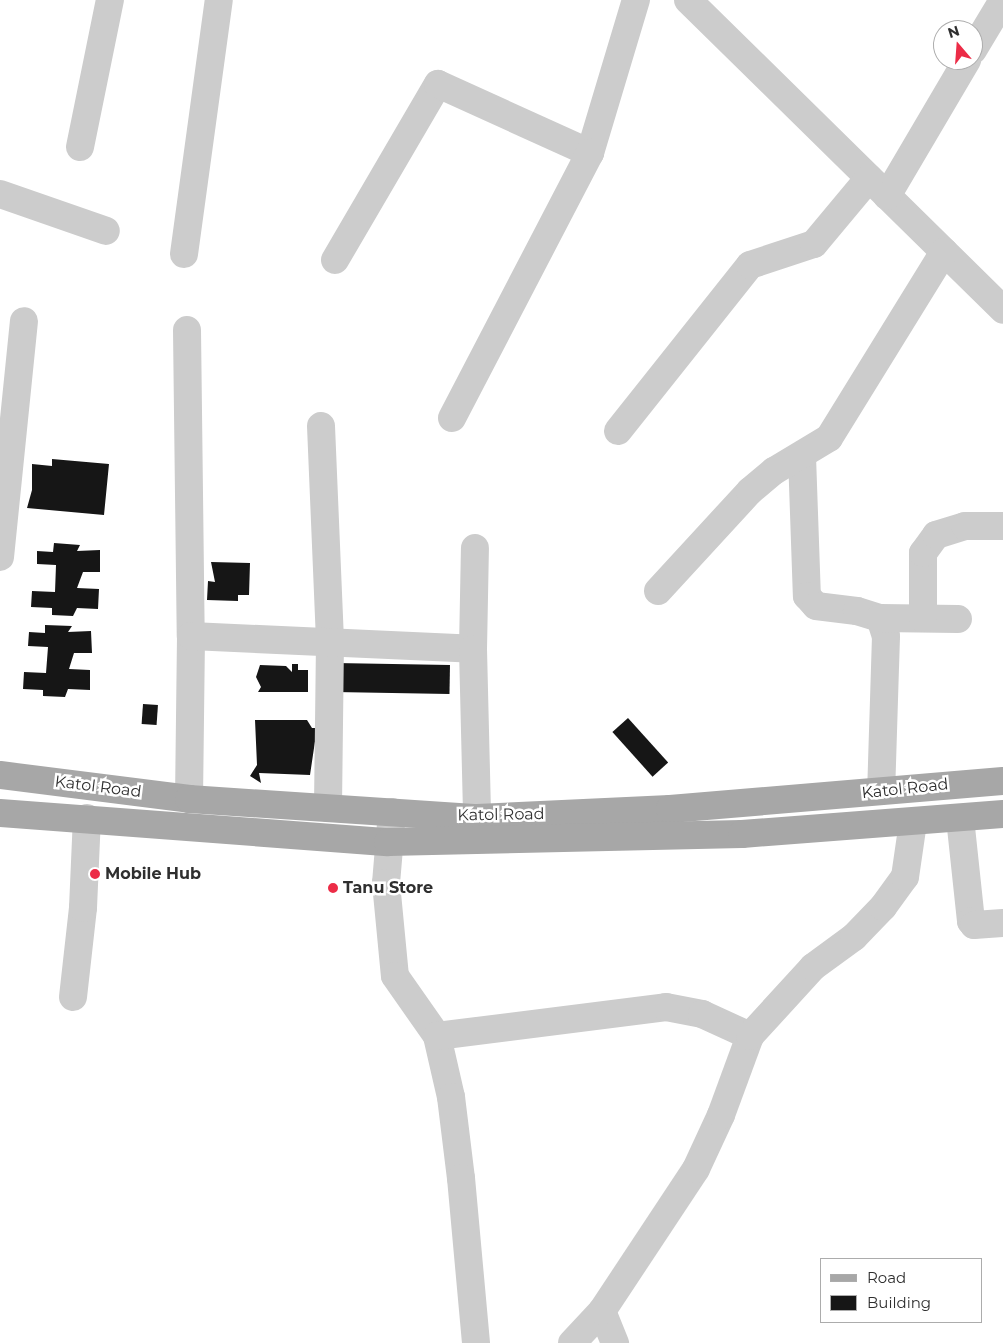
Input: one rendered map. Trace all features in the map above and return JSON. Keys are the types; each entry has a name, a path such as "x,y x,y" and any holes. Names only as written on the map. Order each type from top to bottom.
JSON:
{"main road":[{"name":"Katol Road","path":"0,775 189,798 477,818 670,809 1003,781"},
{"path":"909,788 913,822"},
{"name":"Katol Road","path":"0,813 388,842 742,834 1003,814"}],"street":[{"path":"80,147 110,0"},
{"path":"184,254 219,0"},
{"path":"452,418 590,153 636,0"},
{"path":"688,0 1003,310"},
{"path":"983,33 1003,0"},
{"path":"618,431 750,265 814,244 878,187 960,70"},
{"path":"335,260 438,84 590,153"},
{"path":"0,194 106,230"},
{"path":"658,591 750,491 774,471 802,456 829,438 944,252"},
{"path":"0,558 24,321"},
{"path":"187,330 191,636 189,798"},
{"path":"322,426 330,642 328,808"},
{"path":"802,456 807,596 816,606 857,611 880,618 958,619"},
{"path":"923,618 923,553 936,536 965,526 1003,526"},
{"path":"475,548 473,649 477,818"},
{"path":"880,618 886,636 881,790"},
{"path":"191,636 473,649"},
{"path":"392,812 386,883 395,976 437,1036 451,1097 461,1178 476,1343"},
{"path":"72,997 83,908 87,818"},
{"path":"960,818 971,921 974,925 1003,923"},
{"path":"572,1343 602,1311 696,1169 721,1115 750,1036 813,967 854,937 883,906 905,877 913,822"},
{"path":"437,1036 666,1006 702,1014 750,1036"},
{"path":"602,1311 615,1343"}],"building":[{"path":"52,459 109,464 104,515 27,508 32,490 32,464 52,466"},
{"path":"54,543 80,545 77,551 100,550 100,572 83,572 77,588 99,589 98,609 77,608 73,616 52,615 52,608 31,607 32,591 55,592 56,565 37,564 37,551 53,552"},
{"path":"211,562 250,563 249,595 238,595 238,601 207,600 208,581 215,582"},
{"path":"45,625 72,626 68,632 91,631 92,653 74,653 69,669 90,670 90,690 68,689 65,697 43,696 43,690 23,689 24,672 46,673 48,647 28,646 29,632 45,633"},
{"path":"335,663 450,665 449,694 334,692"},
{"path":"292,664 298,664 298,670 308,670 308,692 258,692 261,687 256,677 260,665 286,666 292,672"},
{"path":"143,704 158,705 157,725 142,724"},
{"path":"628,718 668,763 653,777 612,732"},
{"path":"255,720 307,720 312,728 317,728 310,775 259,773 261,783 250,776 257,765"}],"place":[{"name":"Mobile Hub","path":"95,874"},
{"name":"Tanu Store","path":"333,888"}]}
